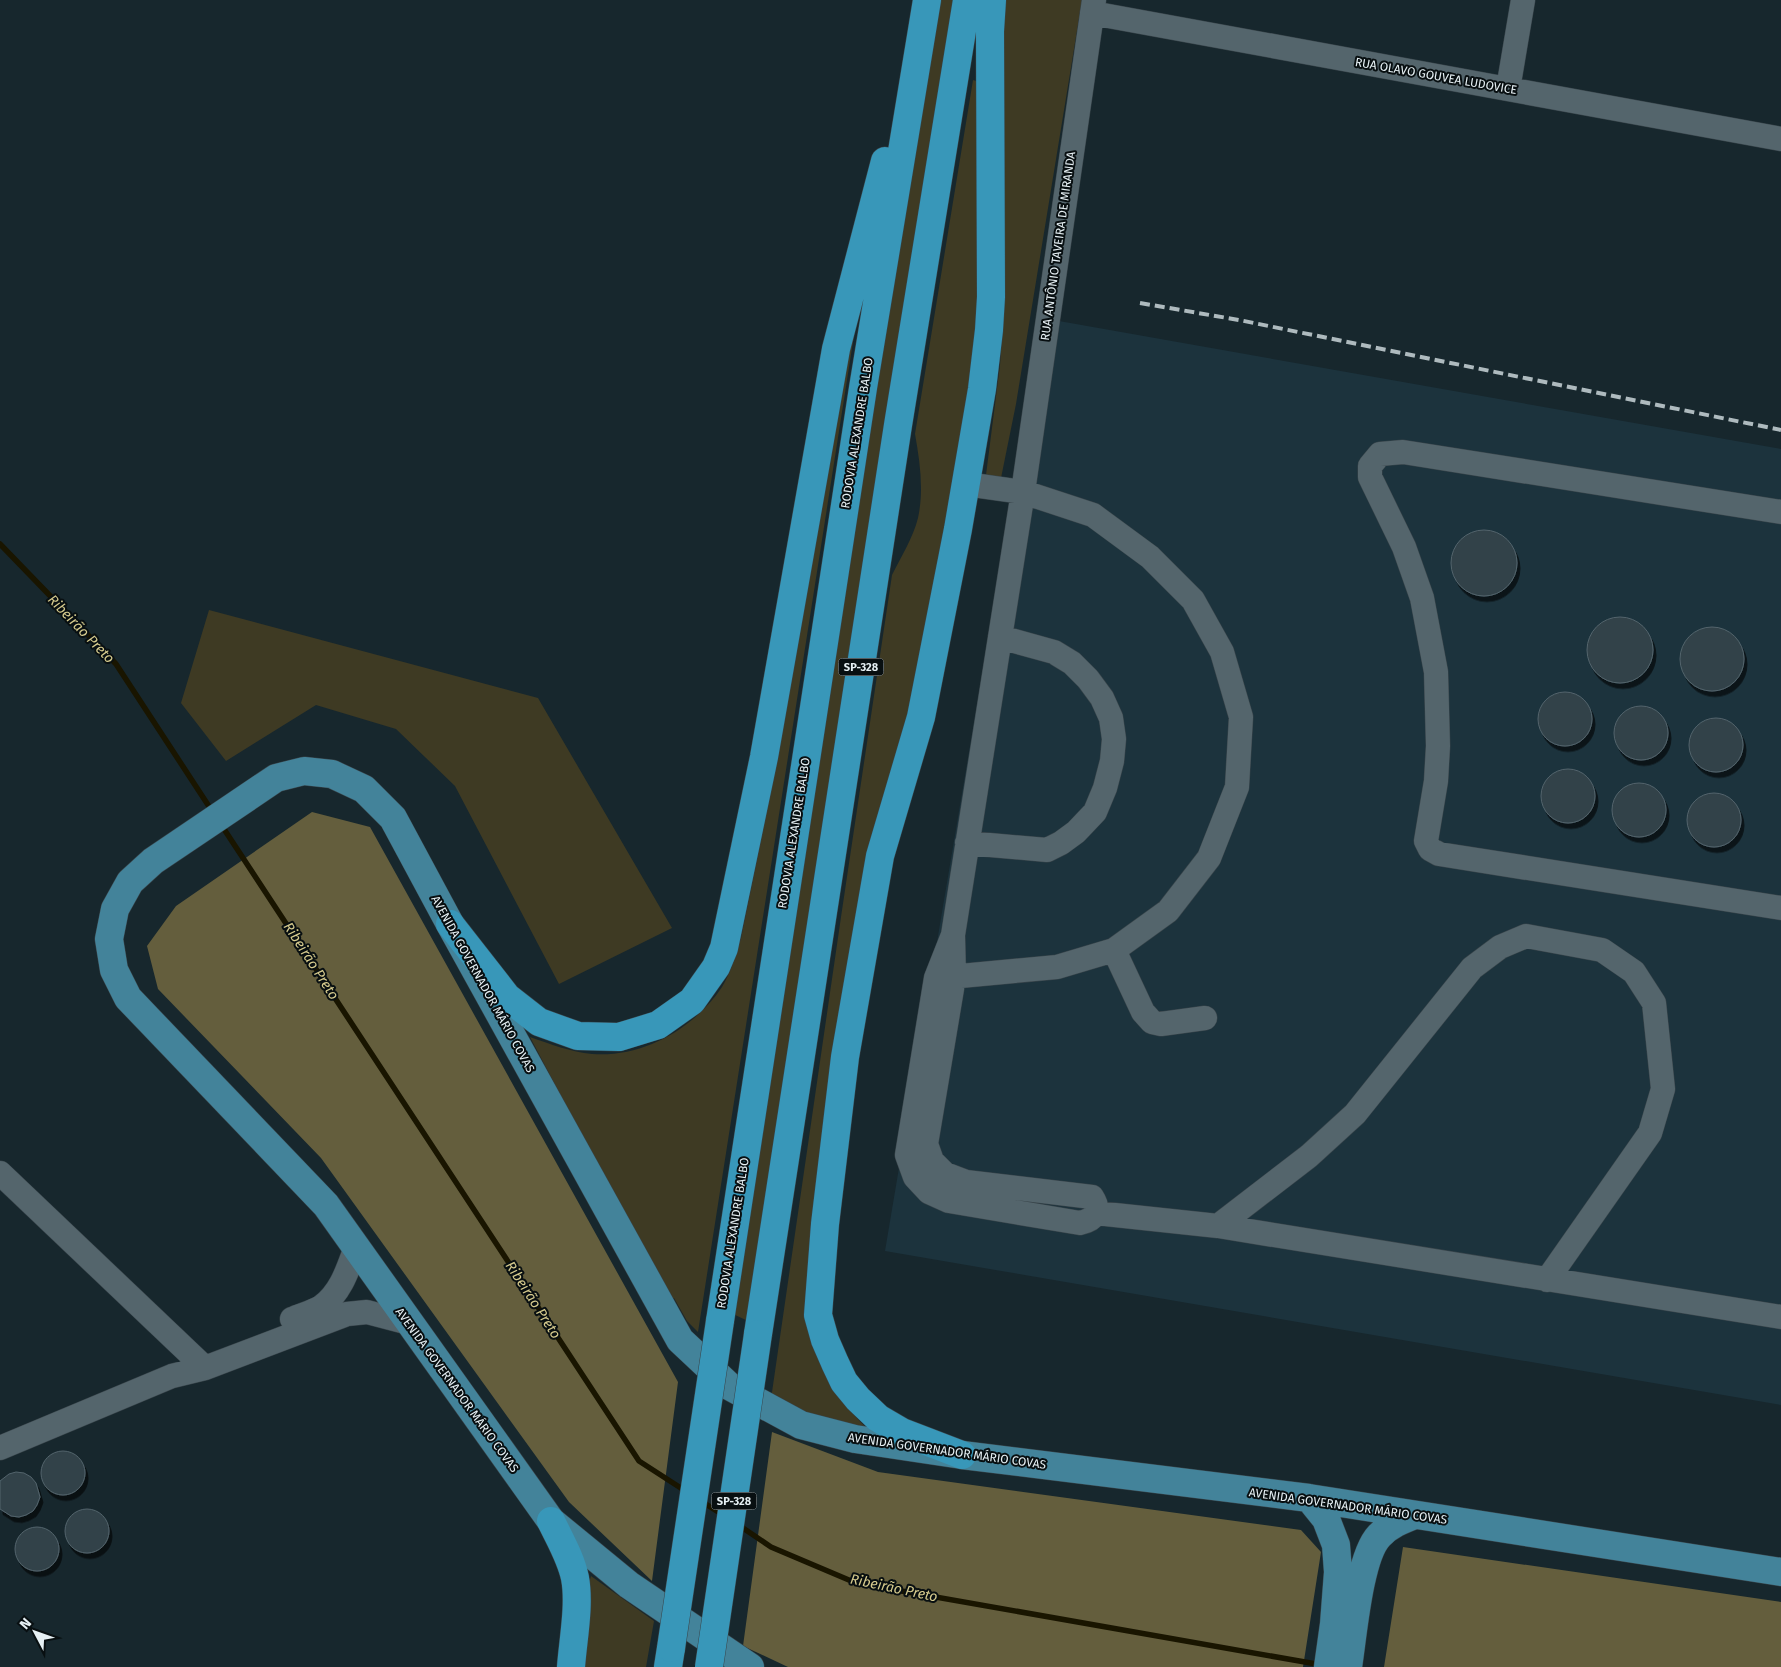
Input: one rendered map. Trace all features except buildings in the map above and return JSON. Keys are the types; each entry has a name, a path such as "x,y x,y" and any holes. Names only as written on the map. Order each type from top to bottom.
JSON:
{"highway":[{"path":"450,924 507,996 539,1022 578,1036 619,1037 658,1025 692,1001 716,967 724,948 764,757 836,349 927,0"},
{"name":"RODOVIA ALEXANDRE BALBO","path":"669,1657 863,388 927,0"},
{"name":"SP-328","path":"709,1667 758,1334 898,425 967,0"},
{"path":"962,1455 902,1432 878,1418 858,1400 844,1382 824,1340 818,1315 825,1224 845,1057 880,856 921,717 966,484 982,389 990,313 990,31 992,0"},
{"path":"551,1521 569,1559 575,1579 576,1601 571,1667"}],"main road":[{"name":"AVENIDA GOVERNADOR MÁRIO COVAS","path":"750,1667 628,1585 551,1521 326,1205 128,998 114,970 109,940 114,909 130,882 153,861 276,778 304,771 332,774 364,789 394,818 450,924 680,1340 729,1386 802,1425 855,1440 1309,1498 1781,1572"},
{"path":"1309,1498 1326,1520 1336,1545 1348,1667"},
{"path":"1328,1667 1373,1544 1396,1523 1415,1515"}],"street":[{"path":"1508,89 1524,0"},
{"name":"RUA OLAVO GOUVEA LUDOVICE","path":"1093,7 1508,89 1781,139"},
{"name":"RUA ANTÔNIO TAVEIRA DE MIRANDA","path":"1093,7 1023,492 953,935 907,1156 914,1177 928,1192 949,1201 1080,1223 1089,1221 1096,1213 1218,1226"},
{"path":"1781,512 1403,452 1380,454 1370,466 1370,477 1404,547 1422,598 1436,672 1438,746 1436,781 1426,841 1430,849 1439,854 1781,908"},
{"path":"945,977 1056,966 1114,950 1168,912 1209,858 1238,787 1241,717 1222,652 1193,600 1150,557 1093,515 1023,492 966,484"},
{"path":"967,843 1047,850 1061,843 1076,832 1095,812 1105,788 1112,761 1114,739 1111,718 1102,698 1088,679 1072,663 1054,652 1000,637"},
{"path":"1218,1226 1309,1156 1355,1114 1472,968 1500,947 1526,936 1602,950 1634,972 1654,1004 1663,1089 1650,1133 1547,1280"},
{"path":"1114,950 1143,1012 1152,1022 1161,1024 1205,1018"},
{"path":"0,1173 199,1363"},
{"path":"1218,1226 1781,1318"},
{"path":"0,1448 172,1376 236,1343 320,1308 334,1296 344,1278 356,1247"},
{"path":"199,1363 347,1314 366,1312 409,1323"}],"shaded area":[{"path":"937,0 955,0 748,1321 733,1314"},
{"path":"1003,0 1082,0 1016,404 1000,483 987,480 986,475 1000,365 1004,304"},
{"path":"973,80 979,82 979,299 975,352 911,718 813,1345 837,1392 860,1422 870,1431 813,1416 771,1399 892,575 913,533 920,508 921,476 915,434"},
{"path":"1042,318 1781,449 1781,1405 885,1251"},
{"path":"855,329 698,1332 687,1321 674,1298 668,1300 530,1037 568,1050 592,1054 611,1054 648,1046 682,1028 697,1016 722,987 728,975 741,938 778,757 837,400"},
{"path":"209,610 538,698 672,928 559,984 455,786 396,729 316,705 226,761 181,703"},
{"path":"312,812 370,827 678,1382 652,1581 569,1502 321,1158 158,989 147,946 176,906"},
{"path":"772,1432 878,1472 1301,1530 1321,1552 1303,1667 788,1667 743,1646"},
{"path":"1403,1547 1781,1602 1781,1667 1384,1667"},
{"path":"591,1576 654,1621 646,1667 581,1667 585,1596"}],"waterway":[{"name":"Ribeirão Preto","path":"0,544 116,664 212,811"},
{"name":"Ribeirão Preto","path":"220,823 639,1461 687,1492"},
{"name":"Ribeirão Preto","path":"701,1501 723,1515"},
{"name":"Ribeirão Preto","path":"737,1524 771,1547 856,1583 1322,1665"}],"railway":[{"path":"1140,303 1239,320 1781,430"}]}
